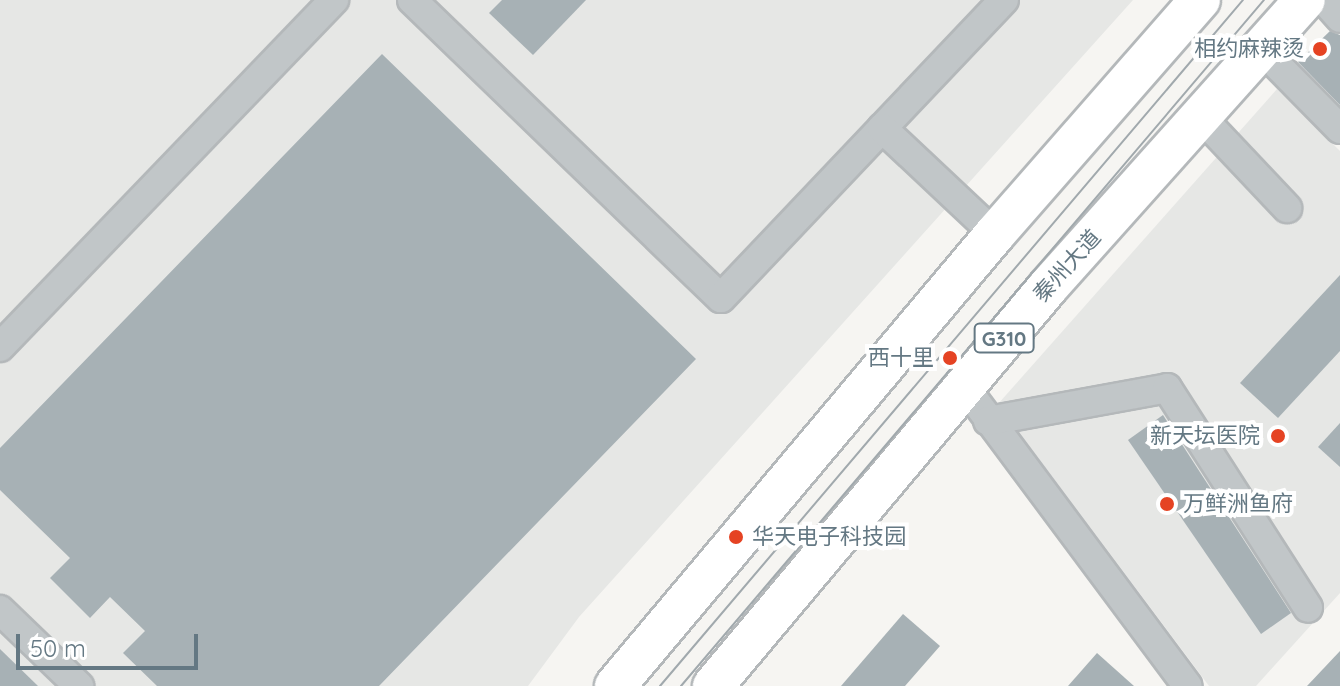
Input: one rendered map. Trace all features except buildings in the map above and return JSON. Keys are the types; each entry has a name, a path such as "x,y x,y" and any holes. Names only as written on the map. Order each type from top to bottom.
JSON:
{"highway":[{"path":"615,686 995,234 1200,0"},
{"name":"秦州大道","path":"713,686 1048,287 1305,0"}],"street":[{"path":"0,347 334,0"},
{"path":"412,0 721,298 1004,0"},
{"path":"1324,0 1340,18"},
{"path":"1279,67 1340,129"},
{"path":"1202,118 1287,208"},
{"path":"882,128 995,234"},
{"path":"964,386 1188,686"},
{"path":"988,421 1167,388 1308,608"},
{"path":"0,610 79,686"}],"shaded area":[{"path":"0,0 1133,0 579,617 528,686 0,686"},
{"path":"1277,89 1340,151 1340,593 1256,686 1209,686 998,404"}],"tram line":[{"path":"660,686 1243,0"},
{"path":"681,686 1264,0"}],"place":[{"name":"相约麻辣烫","path":"1320,49"},
{"name":"西十里","path":"950,358"},
{"name":"新天坛医院","path":"1278,436"},
{"name":"万鲜洲鱼府","path":"1167,504"},
{"name":"华天电子科技园","path":"736,537"}]}
